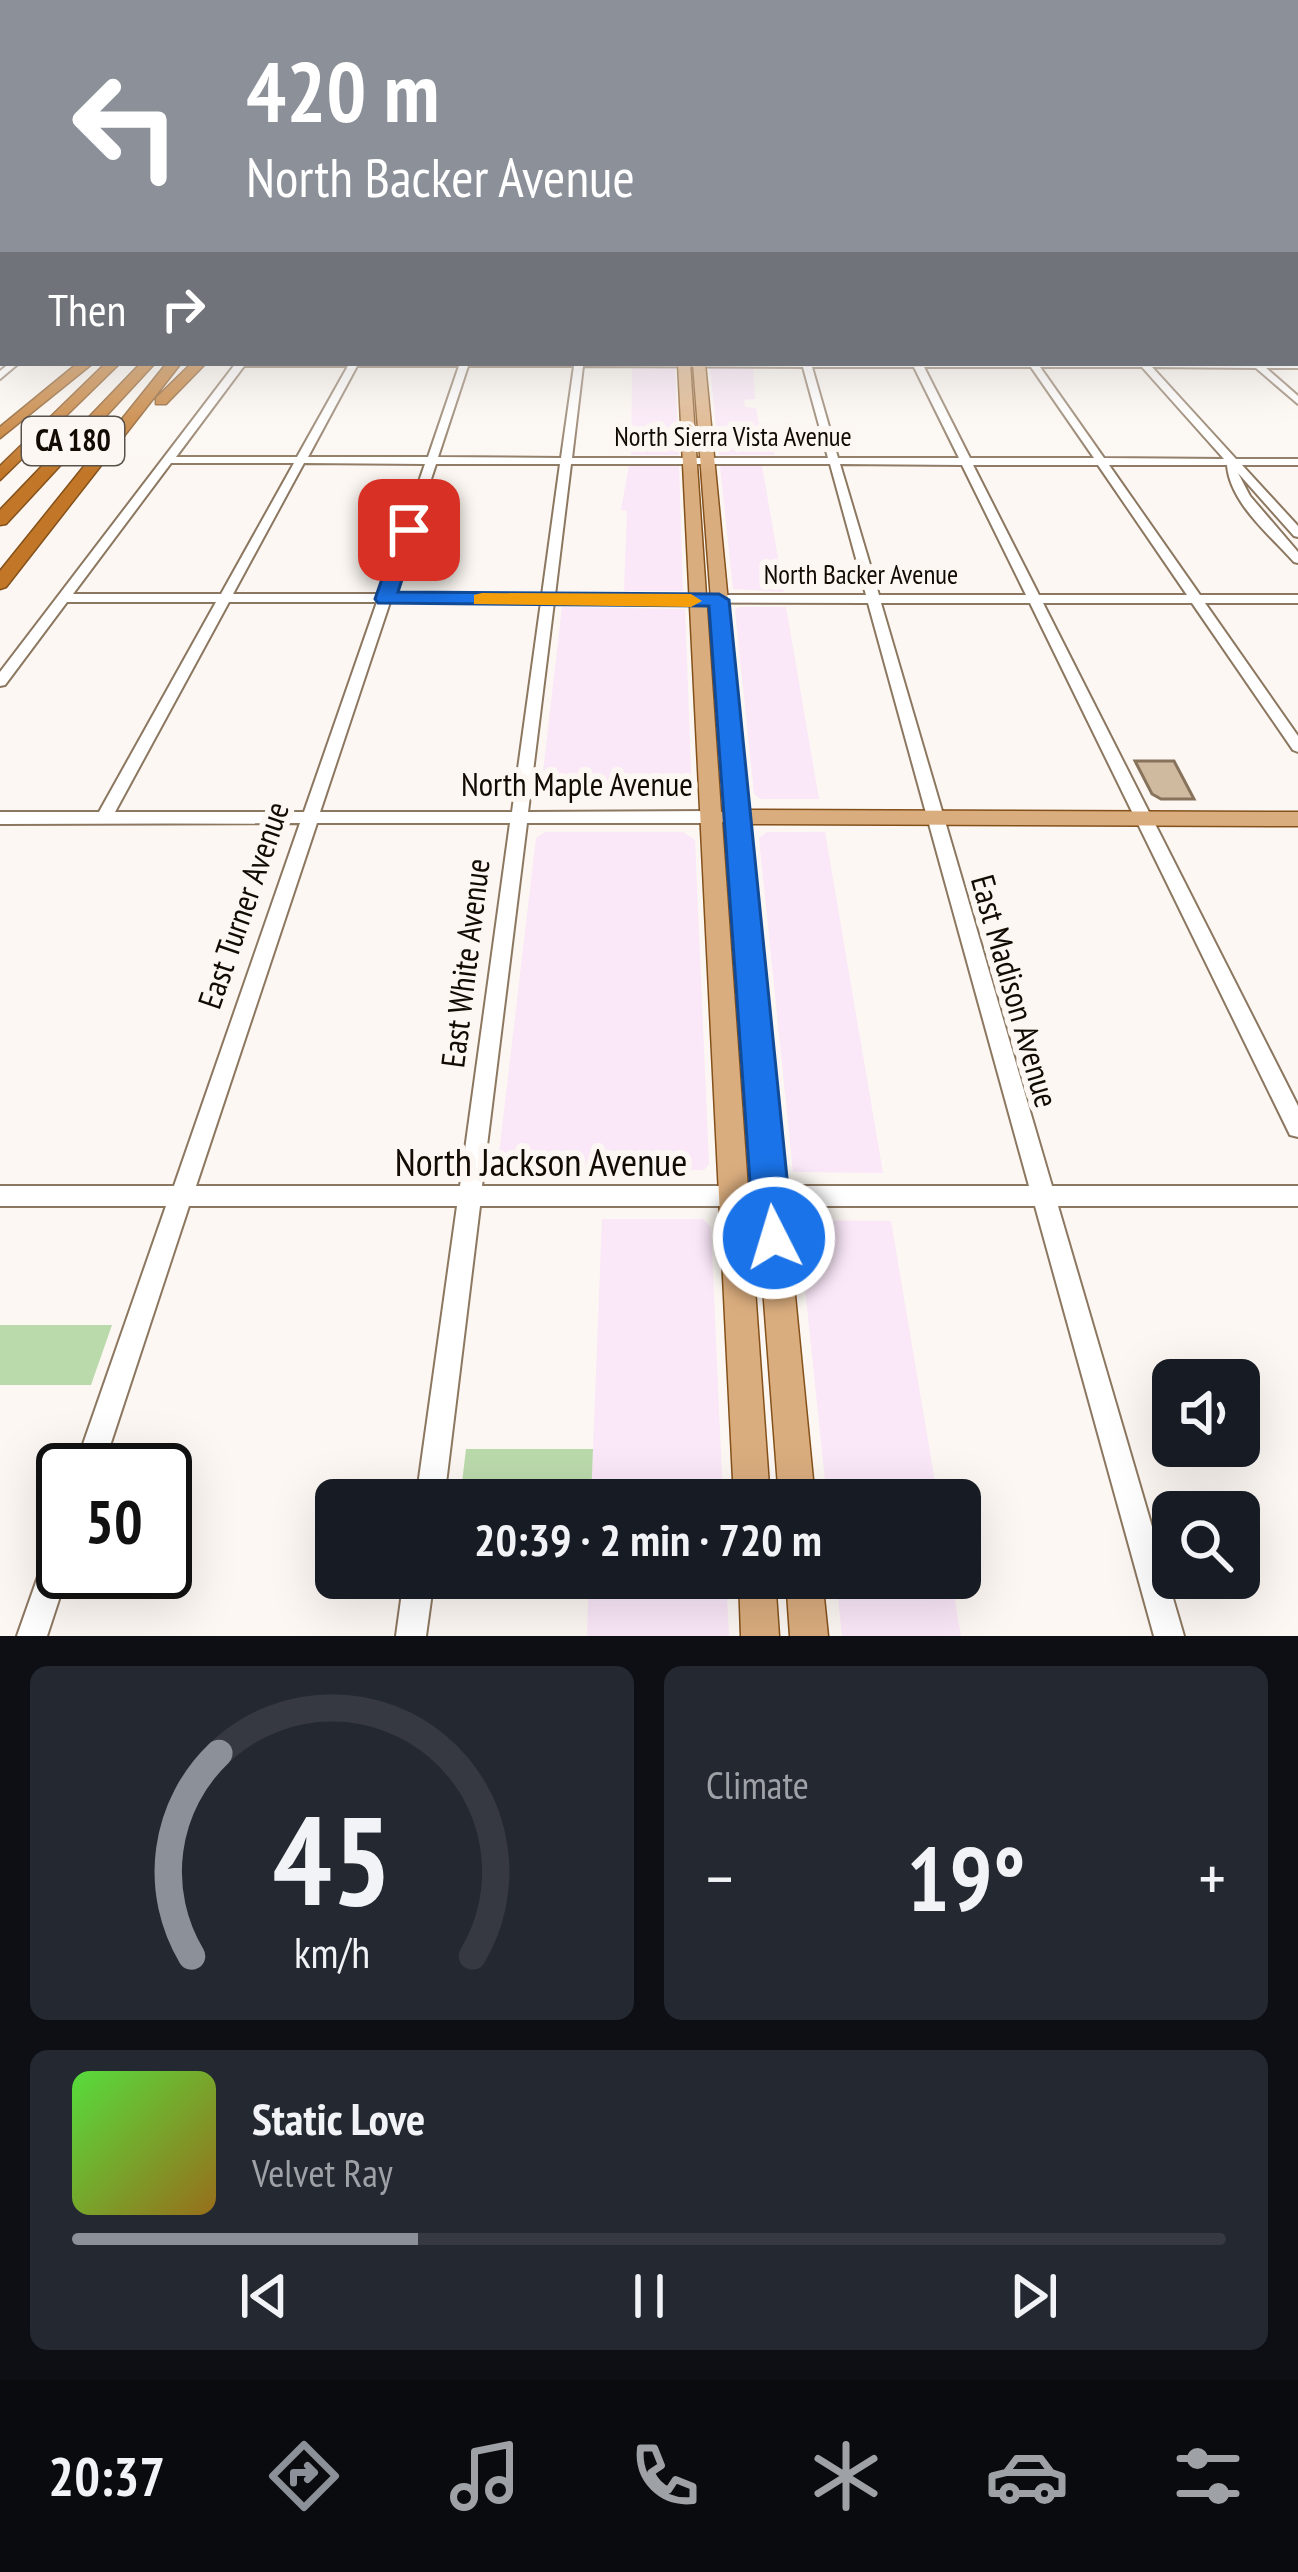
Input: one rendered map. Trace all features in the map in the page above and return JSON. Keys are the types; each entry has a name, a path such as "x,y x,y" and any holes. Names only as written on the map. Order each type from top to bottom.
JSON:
{"highway":[{"path":"0,424 58,366"},
{"path":"0,434 82,366"},
{"name":"CA 180","path":"0,475 110,366"},
{"name":"CA 180","path":"0,525 145,366"},
{"path":"0,583 172,366"},
{"path":"79,484 196,366"}],"main road":[{"path":"684,366 698,461 725,817 770,1199 795,1479"},
{"path":"698,461 699,366"},
{"path":"725,817 734,1199 751,1479"},
{"name":"North Maple Avenue","path":"725,817 1298,819"},
{"path":"758,1599 760,1636"},
{"path":"806,1599 809,1636"}],"street":[{"path":"0,682 239,366"},
{"path":"104,818 352,366"},
{"name":"East Turner Avenue","path":"97,1443 464,366"},
{"name":"East White Avenue","path":"433,1479 579,366"},
{"name":"East Madison Avenue","path":"807,366 1169,1636"},
{"path":"919,366 1298,1128"},
{"path":"1035,366 1298,747"},
{"path":"1146,366 1298,532"},
{"path":"1259,366 1298,401"},
{"name":"North Sierra Vista Avenue","path":"168,460 1298,462"},
{"path":"1232,462 1228,467 1239,489 1298,559"},
{"name":"North Backer Avenue","path":"64,598 1298,599"},
{"name":"North Maple Avenue","path":"0,818 725,817"},
{"name":"North Jackson Avenue","path":"0,1196 1298,1196"},
{"path":"32,1636 44,1599"},
{"path":"411,1636 416,1599"}],"shaded area":[{"path":"632,367 675,368 679,455 631,455"},
{"path":"753,367 755,399 744,400 745,407 756,408 761,435 771,436 775,455 719,455 710,368"},
{"path":"629,465 679,465 683,591 624,591 627,511 621,510"},
{"path":"720,466 762,466 784,592 733,589"},
{"path":"562,607 685,609 692,797 540,798"},
{"path":"786,607 819,799 761,799 754,794 735,610"},
{"path":"545,832 683,832 695,840 709,1164 704,1170 497,1171 536,838"},
{"path":"767,832 825,832 883,1173 793,1172 759,838"},
{"path":"602,1219 703,1219 711,1227 722,1479 592,1479"},
{"path":"798,1220 891,1221 934,1479 825,1479"},
{"path":"588,1599 727,1599 729,1636 587,1636"},
{"path":"838,1599 955,1599 961,1636 842,1636"}],"green space":[{"path":"0,1325 112,1325 91,1385 0,1385"},
{"path":"466,1449 593,1449 592,1479 462,1479"}],"building":[{"path":"1135,761 1174,761 1194,799 1161,799 1152,794"}],"slow traffic":[{"path":"482,599 691,601"}],"route":[{"path":"409,530 385,599 719,600 774,1238"}]}
